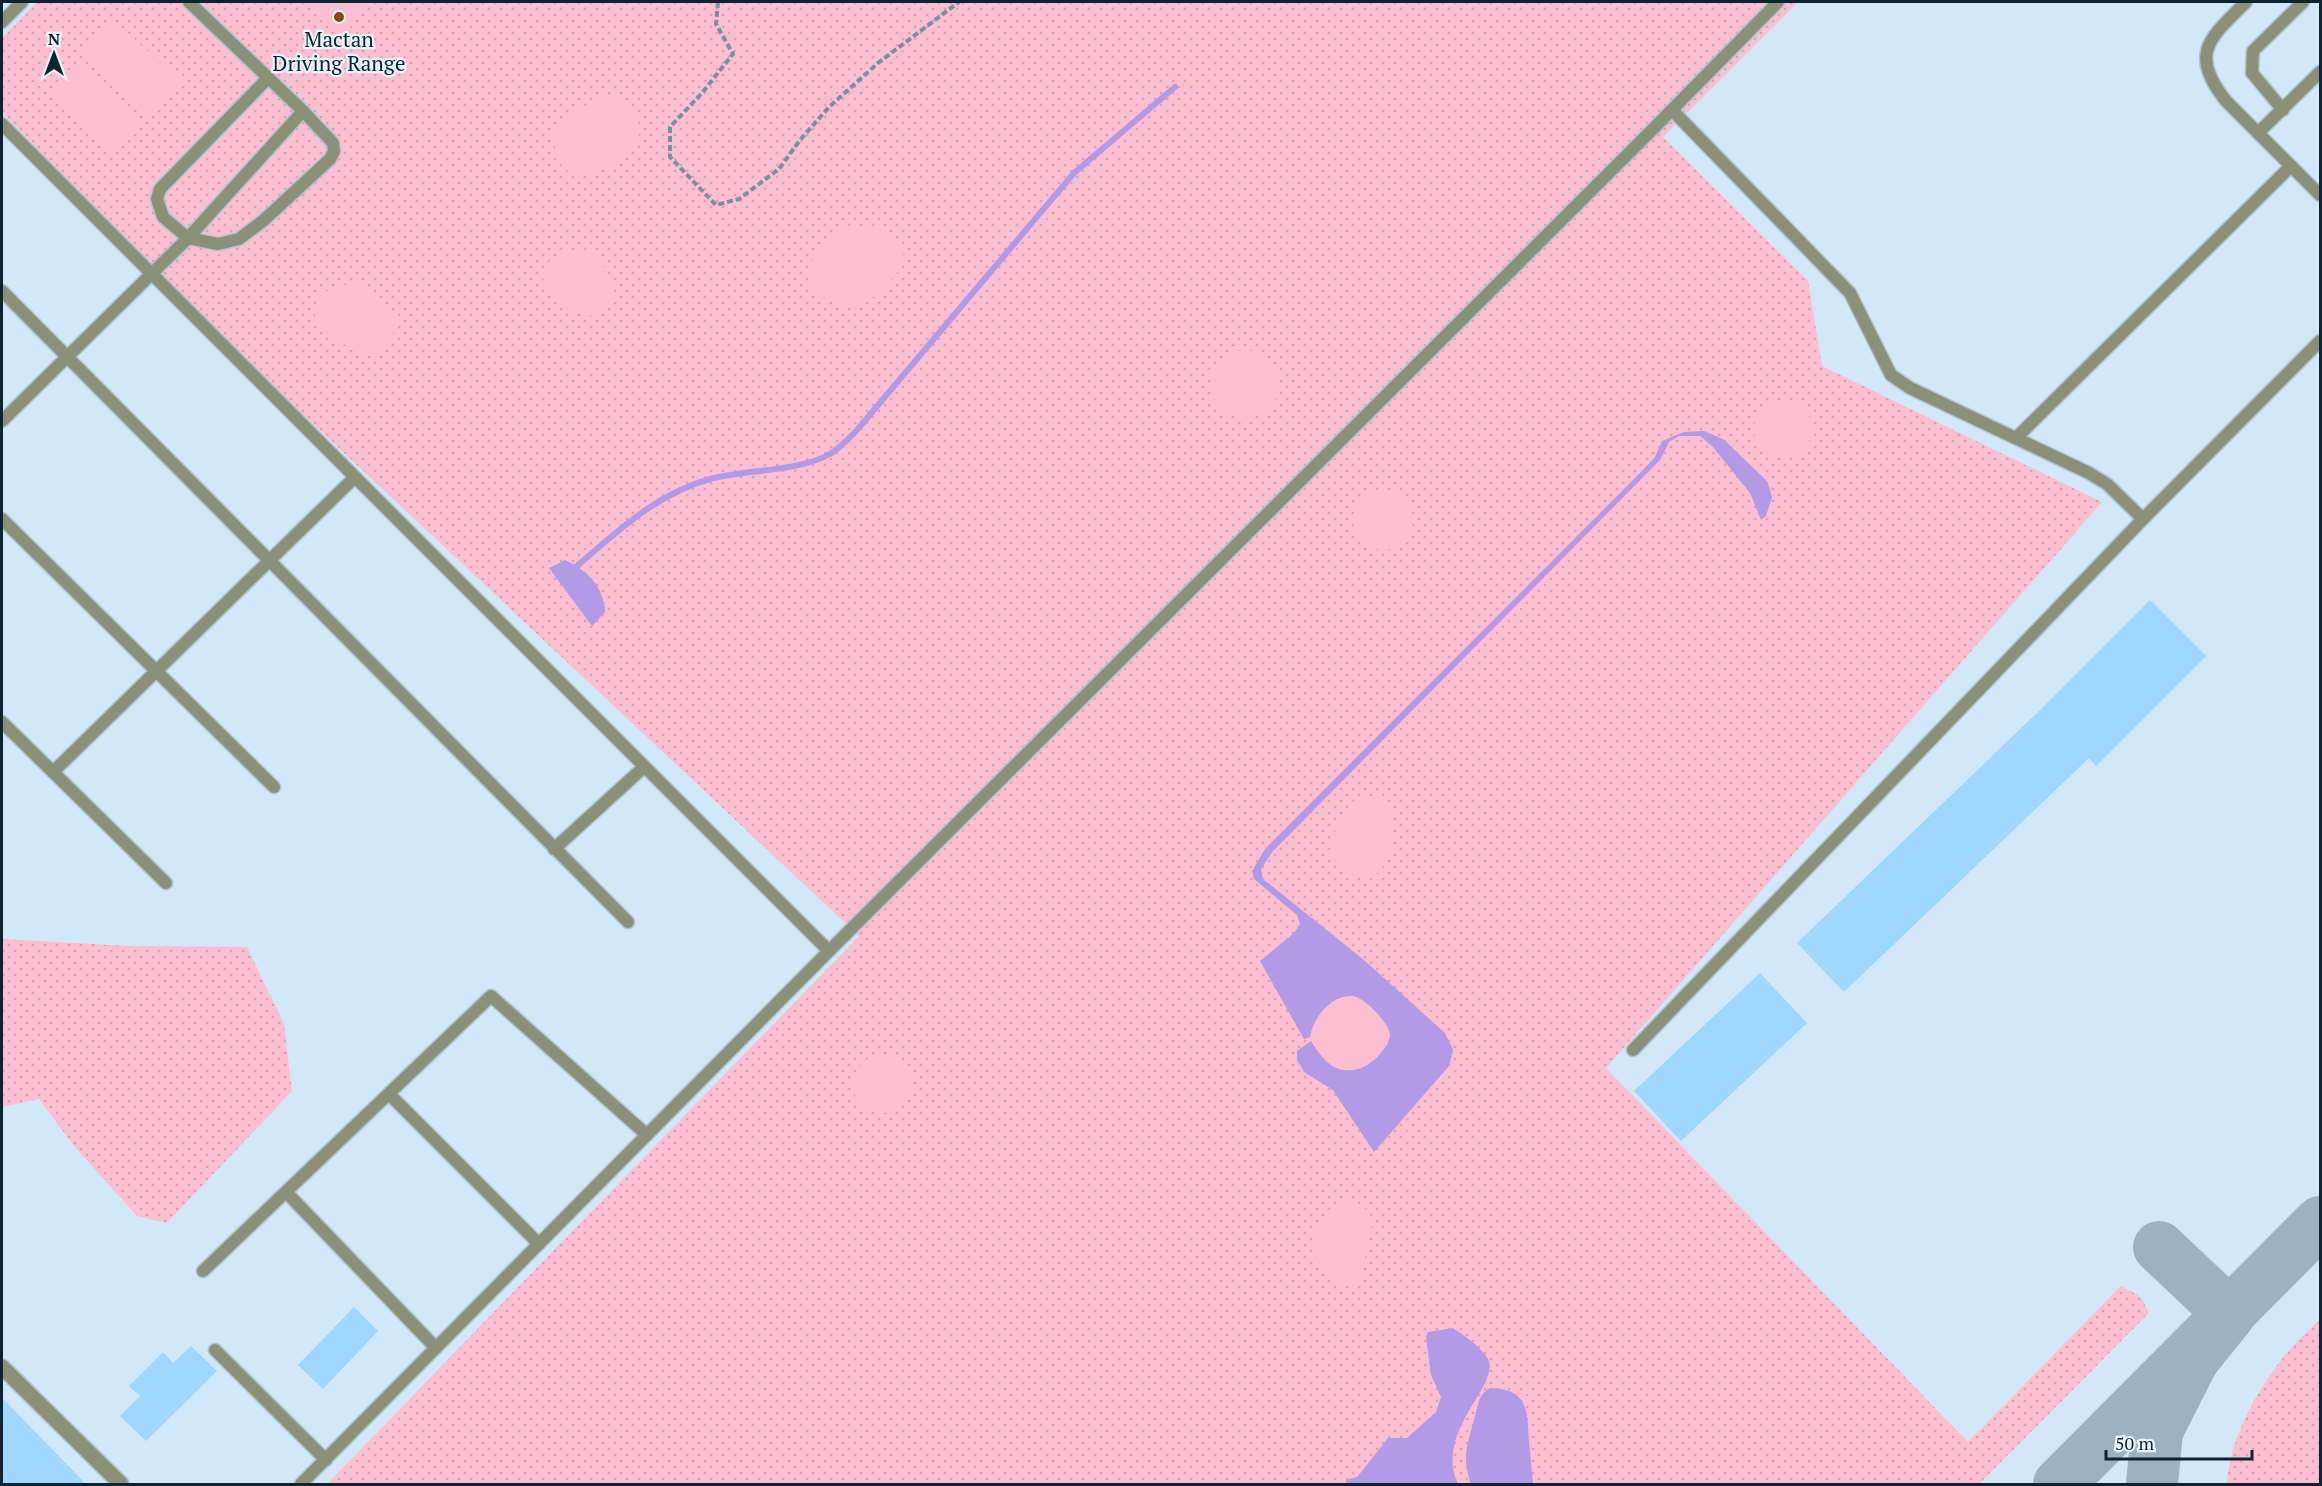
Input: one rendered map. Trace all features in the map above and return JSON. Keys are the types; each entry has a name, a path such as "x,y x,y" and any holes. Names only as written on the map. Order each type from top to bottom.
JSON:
{"street":[{"path":"2,1367 121,1485"}],"lane":[{"path":"2,22 22,2"},
{"path":"189,2 303,111 333,143 334,151 330,159 264,220 239,239 218,244 188,238 163,217 158,199 160,189 268,78"},
{"path":"301,1485 829,951 1778,2"},
{"path":"2246,2 2215,33 2205,59 2207,72 2212,83 2226,100 2320,195"},
{"path":"2283,110 2252,73 2253,51 2303,2"},
{"path":"2258,133 2320,72"},
{"path":"1672,110 1850,294 1891,375 1910,388 2098,478 2143,519"},
{"path":"2,421 188,238 303,111"},
{"path":"2,124 829,951"},
{"path":"2016,438 2291,166"},
{"path":"2,291 268,562 628,922"},
{"path":"1633,1050 2143,519 2320,340"},
{"path":"53,772 355,477"},
{"path":"2,519 274,787"},
{"path":"2,722 166,883"},
{"path":"554,849 645,767"},
{"path":"203,1271 491,996 647,1135"},
{"path":"389,1094 539,1244"},
{"path":"286,1192 436,1348"},
{"path":"215,1350 326,1460"}],"path":[{"path":"718,2 716,24 733,54 702,93 670,127 670,157 716,205 739,199 779,169 800,140 829,107 878,63 959,2"}],"shaded area":[{"path":"37,2 1798,2 1663,137 1808,281 1822,366 2102,502 1606,1068 1968,1442 2121,1286 2141,1297 2149,1313 1979,1484 327,1484 859,936 212,329 2,112 2,38"},
{"name":"Mactan Driving Range","path":"305,2 369,2 340,32"},
{"path":"114,20 180,81 149,114 84,52"},
{"path":"78,61 144,123 114,155 48,93"},
{"path":"607,96 626,101 641,127 637,143 632,151 618,161 599,170 574,177 556,160 554,134 577,110"},
{"path":"869,225 897,239 906,261 883,288 864,302 843,305 828,300 812,287 809,265 841,229"},
{"path":"569,251 595,254 612,279 612,302 594,316 570,311 550,292 543,278 550,260"},
{"path":"364,283 394,318 391,343 388,347 370,356 352,349 317,327 315,314 318,300 328,290 342,285"},
{"path":"1245,350 1258,353 1269,360 1276,371 1279,384 1276,397 1269,408 1258,415 1245,418 1232,415 1221,408 1214,397 1211,384 1214,371 1221,360 1232,353"},
{"path":"1783,400 1799,405 1807,413 1812,429 1807,445 1799,453 1783,458 1767,453 1759,445 1754,429 1759,413 1767,405"},
{"path":"1704,431 1723,439 1767,481 1772,497 1766,516 1761,520 1750,493 1713,447 1700,436 1679,436 1669,442 1660,460 1273,851 1261,869 1263,879 1364,960 1445,1033 1453,1050 1449,1066 1374,1152 1333,1090 1304,1072 1297,1060 1297,1051 1311,1041 1328,1063 1339,1069 1357,1069 1364,1067 1382,1052 1389,1040 1389,1029 1381,1017 1358,997 1345,996 1324,1009 1315,1022 1310,1037 1304,1039 1260,961 1294,933 1300,924 1297,915 1254,879 1252,871 1265,849 1635,478 1655,457 1662,441 1684,432"},
{"path":"1377,490 1389,490 1400,495 1408,503 1413,520 1411,532 1400,545 1389,550 1377,550 1366,545 1358,537 1353,526 1353,514 1358,503 1366,495"},
{"path":"565,560 587,574 598,587 605,612 592,626 549,568"},
{"path":"1368,795 1385,800 1394,813 1392,844 1383,867 1371,879 1344,869 1336,863 1331,850 1338,824 1347,809 1357,799"},
{"path":"3,939 129,946 247,947 284,1024 292,1091 167,1223 137,1216 74,1146 39,1099 2,1107"},
{"path":"1354,996 1379,1015 1385,1023 1388,1040 1384,1050 1376,1059 1361,1068 1347,1070 1327,1061 1313,1046 1310,1034 1314,1021 1330,1004 1341,997"},
{"path":"876,1055 888,1055 903,1063 911,1078 911,1090 903,1105 888,1113 876,1113 861,1105 853,1090 853,1078 861,1063"},
{"path":"1350,1200 1363,1206 1373,1219 1362,1273 1354,1286 1340,1284 1328,1275 1318,1262 1313,1247 1315,1232 1321,1222 1335,1209"},
{"path":"2320,1319 2320,1484 2227,1484 2238,1434 2262,1387 2286,1354"},
{"path":"1453,1328 1481,1350 1488,1359 1489,1370 1454,1445 1453,1464 1458,1484 1347,1484 1346,1480 1357,1477 1388,1438 1407,1438 1436,1412 1441,1397 1431,1375 1426,1337 1428,1332"},
{"path":"1490,1388 1512,1392 1523,1404 1528,1420 1533,1484 1471,1484 1466,1465 1468,1442 1480,1400 1483,1393"}],"building":[{"path":"2150,600 2206,656 2096,766 2089,758 1844,992 1797,943 2040,710"},
{"path":"1760,973 1807,1023 1681,1141 1634,1091"},
{"path":"354,1307 378,1331 323,1389 298,1365"},
{"path":"191,1346 217,1371 146,1441 120,1416 140,1396 129,1386 163,1352 173,1363"},
{"path":"2,1398 87,1485 2,1485"}],"waterway":[{"path":"577,566 639,515 672,494 710,479 803,464 817,460 837,449 857,430 1074,173 1175,87"}],"taxiway":[{"path":"2059,1484 2320,1222"},
{"path":"2152,1484 2157,1431 2193,1360 2230,1314 2159,1247"}],"place":[{"name":"Mactan Driving Range","path":"339,17"}]}
